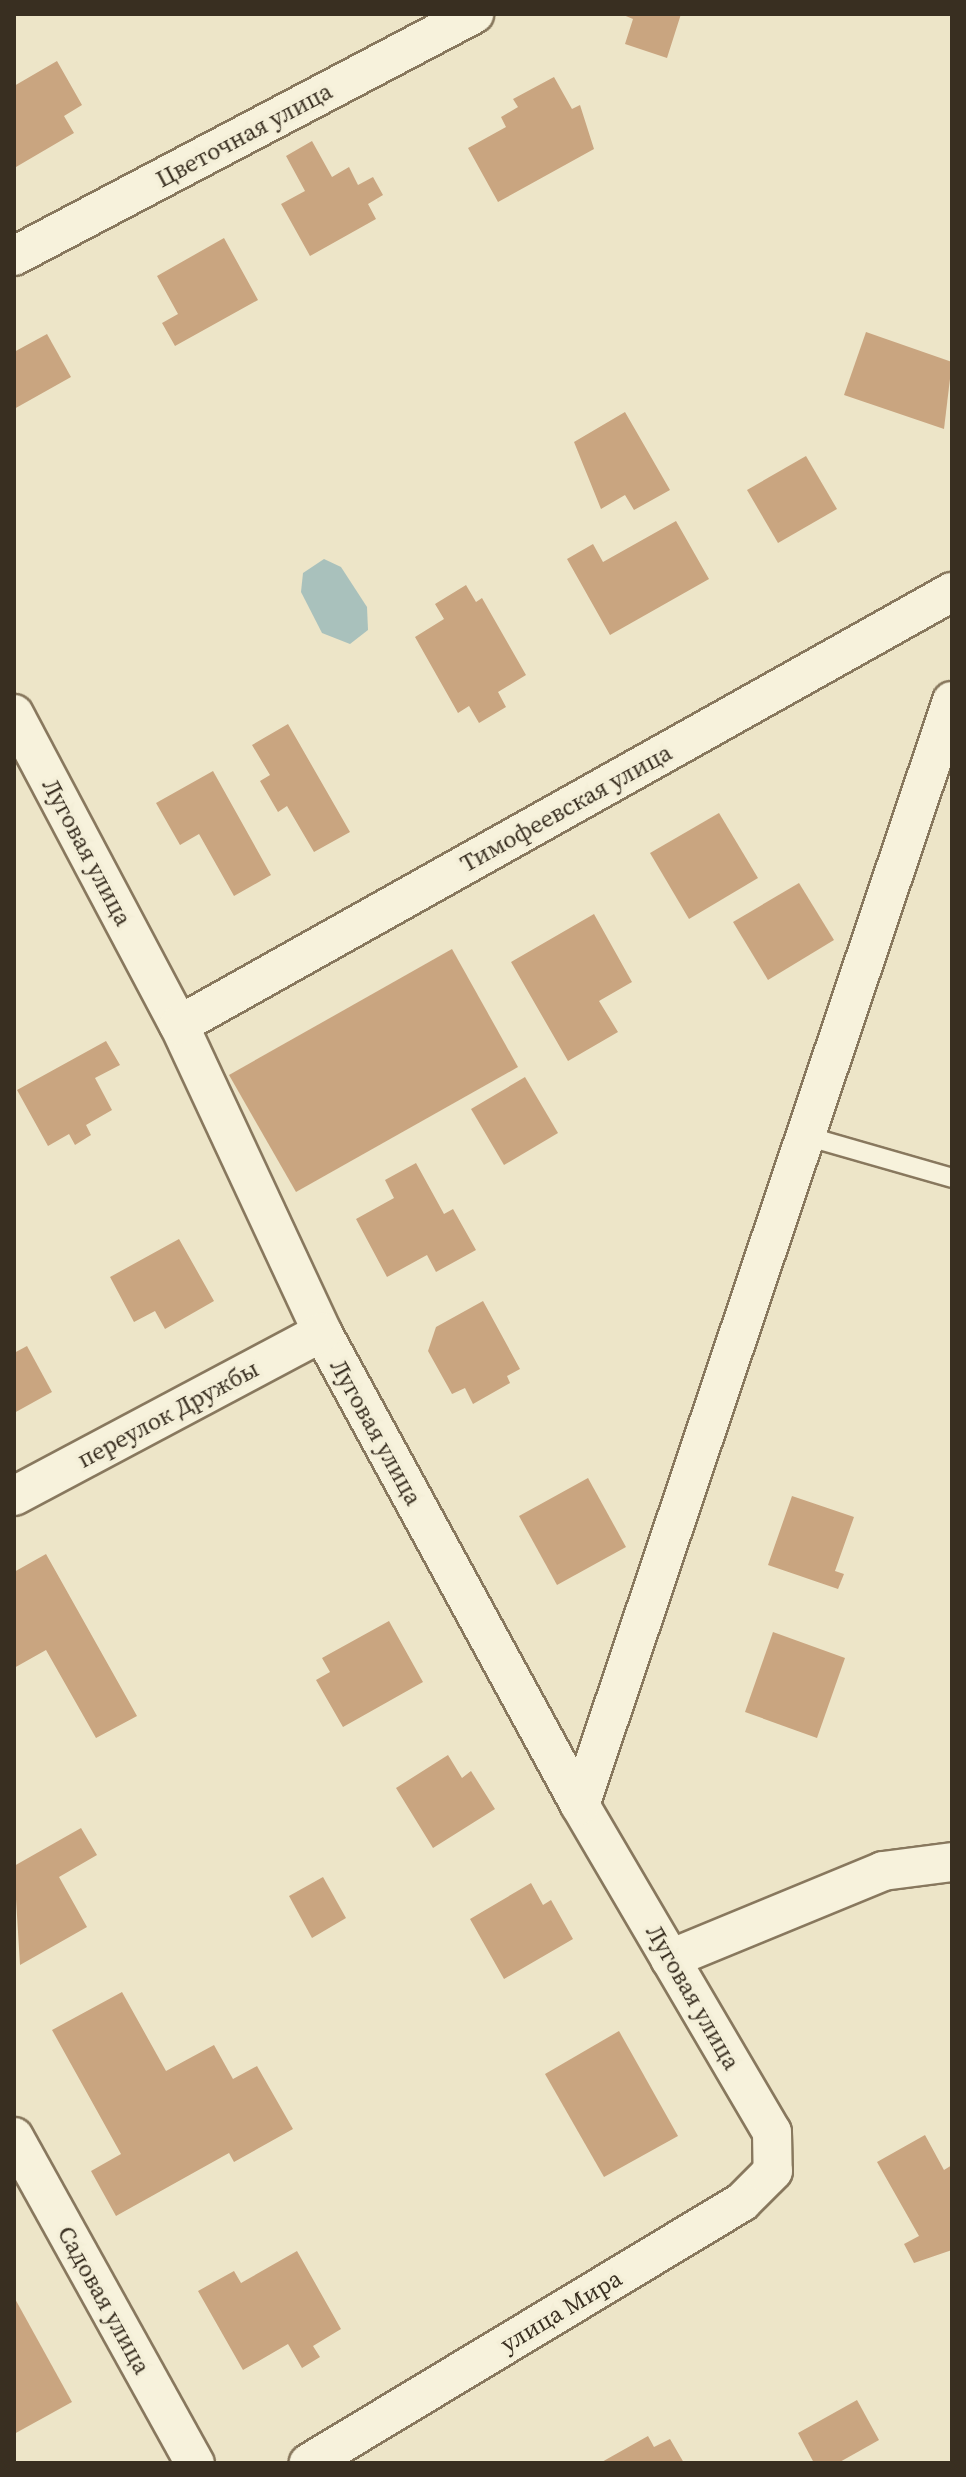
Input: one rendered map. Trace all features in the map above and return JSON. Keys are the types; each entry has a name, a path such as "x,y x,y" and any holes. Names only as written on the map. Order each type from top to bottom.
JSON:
{"street":[{"name":"Цветочная улица","path":"14,256 474,14"},
{"name":"Тимофеевская улица","path":"179,1025 952,592"},
{"path":"580,1805 952,701"},
{"name":"Луговая улица","path":"14,714 179,1025 322,1332 580,1805 772,2132"},
{"name":"переулок Дружбы","path":"14,1496 322,1332"},
{"path":"670,1959 883,1871 952,1862"},
{"name":"улица Мира","path":"309,2463 742,2202 773,2171 772,2132"},
{"name":"Садовая улица","path":"14,2137 195,2463"}],"lane":[{"path":"806,1136 952,1178"}],"water":[{"path":"324,559 341,567 367,607 368,630 350,644 322,633 301,592 303,573"}],"building":[{"path":"621,14 681,14 667,58 625,44 633,19"},
{"path":"57,61 82,105 64,116 74,133 16,167 14,86"},
{"path":"554,77 572,109 580,105 594,149 498,202 468,148 506,127 501,117 518,107 513,99"},
{"path":"312,141 332,177 349,167 358,185 373,177 383,195 368,204 376,219 310,256 281,204 305,191 286,156"},
{"path":"224,238 258,300 175,346 162,323 178,314 157,276"},
{"path":"866,332 952,362 944,429 844,395"},
{"path":"47,334 71,377 14,409 14,352"},
{"path":"625,412 670,490 634,510 625,495 601,509 574,442"},
{"path":"806,456 837,509 778,543 747,490"},
{"path":"676,521 709,579 610,635 567,559 593,544 603,562"},
{"path":"466,585 476,602 482,598 526,675 498,692 506,707 479,723 469,706 458,713 415,637 444,619 435,604"},
{"path":"288,724 350,832 314,852 287,806 278,812 260,781 270,775 252,745"},
{"path":"213,771 271,875 234,896 199,834 180,845 156,803"},
{"path":"719,813 758,878 689,919 650,853"},
{"path":"799,883 834,940 768,980 733,922"},
{"path":"594,914 632,982 599,1001 618,1032 568,1061 511,962"},
{"path":"452,949 518,1067 296,1192 229,1075"},
{"path":"106,1041 120,1065 95,1078 112,1110 86,1125 91,1135 75,1145 69,1134 48,1146 17,1090"},
{"path":"525,1077 558,1133 504,1165 471,1109"},
{"path":"416,1163 444,1214 453,1209 476,1250 436,1272 427,1255 387,1277 356,1219 394,1198 385,1180"},
{"path":"179,1239 214,1301 165,1329 155,1311 134,1322 110,1277"},
{"path":"483,1301 520,1369 507,1376 510,1383 473,1404 465,1388 452,1394 428,1351 436,1327"},
{"path":"27,1346 52,1392 14,1413 14,1353"},
{"path":"588,1478 626,1547 557,1585 519,1516"},
{"path":"792,1496 854,1517 835,1571 844,1574 838,1589 768,1565"},
{"path":"46,1554 137,1716 96,1738 46,1650 14,1668 14,1572"},
{"path":"389,1621 423,1682 343,1727 316,1680 330,1672 322,1658"},
{"path":"773,1632 845,1658 817,1738 745,1712"},
{"path":"448,1755 462,1778 471,1771 495,1809 433,1848 396,1788"},
{"path":"81,1828 97,1855 59,1877 87,1927 20,1965 14,1866"},
{"path":"323,1877 346,1918 312,1938 289,1896"},
{"path":"531,1883 543,1905 551,1900 573,1939 504,1979 470,1919"},
{"path":"122,1992 166,2071 214,2045 233,2079 257,2066 293,2129 234,2162 229,2153 116,2216 91,2171 121,2154 52,2030"},
{"path":"619,2031 678,2136 604,2177 545,2074"},
{"path":"925,2135 944,2170 952,2165 952,2250 914,2263 904,2244 919,2236 877,2162"},
{"path":"297,2251 341,2329 313,2346 320,2357 302,2368 288,2344 243,2370 198,2291 234,2271 241,2283"},
{"path":"14,2297 72,2402 14,2434"},
{"path":"857,2400 879,2440 838,2463 814,2463 798,2433"},
{"path":"648,2436 654,2447 670,2439 684,2463 600,2463"}]}
